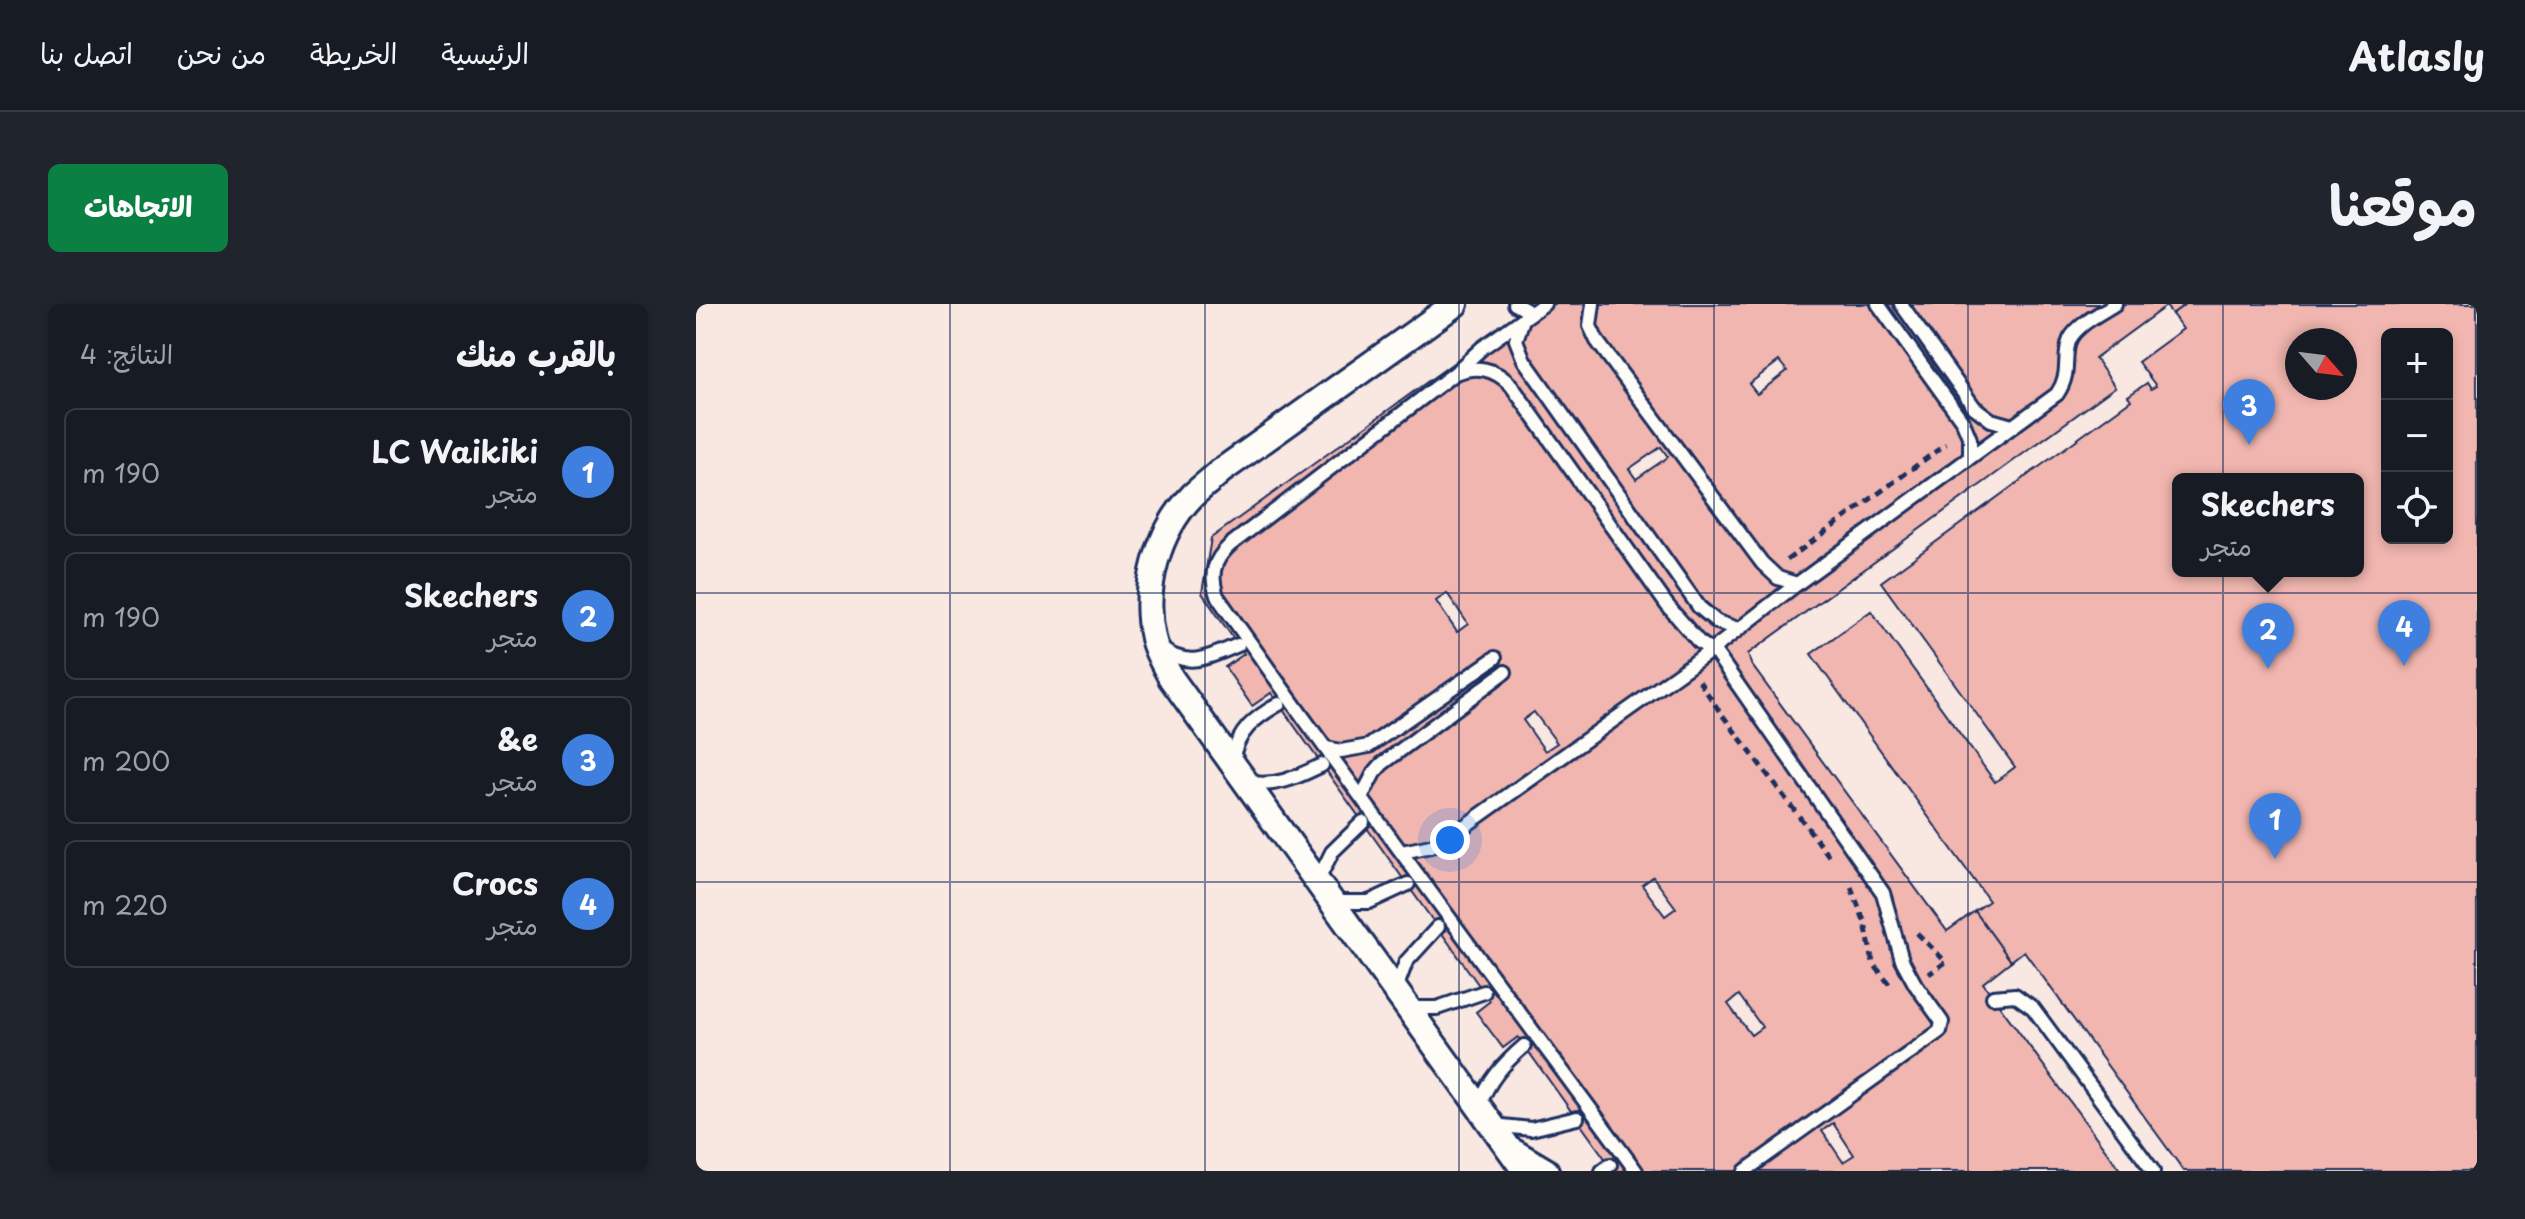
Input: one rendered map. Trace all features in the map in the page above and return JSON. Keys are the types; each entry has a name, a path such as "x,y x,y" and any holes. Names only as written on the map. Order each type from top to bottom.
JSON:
{"street":[{"path":"1455,304 1221,471 1192,496 1169,528 1154,564 1149,602 1154,641 1171,678 1518,1161 1525,1157 1546,1171"}],"lane":[{"path":"1544,304 1521,311 1455,373 1230,545 1213,568 1213,582 1217,596 1326,748 1636,1171"},
{"path":"1593,304 1590,326 1597,341 1770,573 1797,584"},
{"path":"1878,304 1963,422 1970,439 1970,457"},
{"path":"1901,304 1974,407 1991,420 2012,426"},
{"path":"1402,852 1445,840 1712,650 2057,394 2066,378 2071,338 2080,327 2115,304"},
{"path":"1521,311 1516,340 1524,360 1699,607 1717,622 1738,629"},
{"path":"1455,373 1479,368 1491,370 1511,385 1667,605 1698,641 1712,650 1883,893 1902,960 1942,1022 1940,1031 1745,1171"},
{"path":"1154,641 1176,658 1191,662 1205,660 1238,645"},
{"path":"1326,748 1355,750 1369,746 1495,658"},
{"path":"1362,796 1382,764 1505,672"},
{"path":"1232,762 1235,745 1243,731 1254,719 1279,704"},
{"path":"1247,782 1282,783 1322,765"},
{"path":"1318,880 1332,852 1363,822"},
{"path":"1333,902 1369,902 1408,884"},
{"path":"1438,927 1406,962 1402,999 1437,1008 1484,992"},
{"path":"1993,997 2015,995 2033,1008 2153,1171"},
{"path":"1524,1046 1491,1079 1484,1116 1531,1129 1577,1118"}],"path":[{"path":"1770,573 1946,444"},
{"path":"1689,666 1833,862"},
{"path":"1850,884 1865,923 1873,963 1890,985"}],"building":[{"path":"1535,304 2186,304 2172,314 2166,306 2095,358 2115,387 1748,654 1751,664 1947,931 1975,911 2011,961 1983,983 2121,1171 1614,1171 1518,1037 1503,1048 1476,1012 1490,1001 1271,693 1252,706 1225,667 1244,654 1202,593 1211,538","holes":["1779,361 1787,371 1757,394 1749,384","1661,447 1668,457 1636,479 1629,469","1447,593 1468,624 1457,632 1436,601","1534,712 1557,743 1545,751 1523,720","1653,877 1676,908 1665,916 1642,885","1739,995 1762,1027 1751,1035 1728,1004","1833,1123 1854,1155 1843,1162 1822,1131"]},
{"path":"2186,304 2477,304 2477,1171 2184,1171 2024,951 2011,961 1975,911 1989,901 1811,654 1871,611 1995,782 2015,767 1881,582 2131,400 2128,396 2147,383 2151,389 2156,386 2138,362 2183,329 2172,314"}],"place":[{"name":"e&","path":"2249,445"},
{"name":"Crocs","path":"2404,666"},
{"name":"Skechers","path":"2268,669"},
{"name":"LC Waikiki","path":"2275,859"}]}
